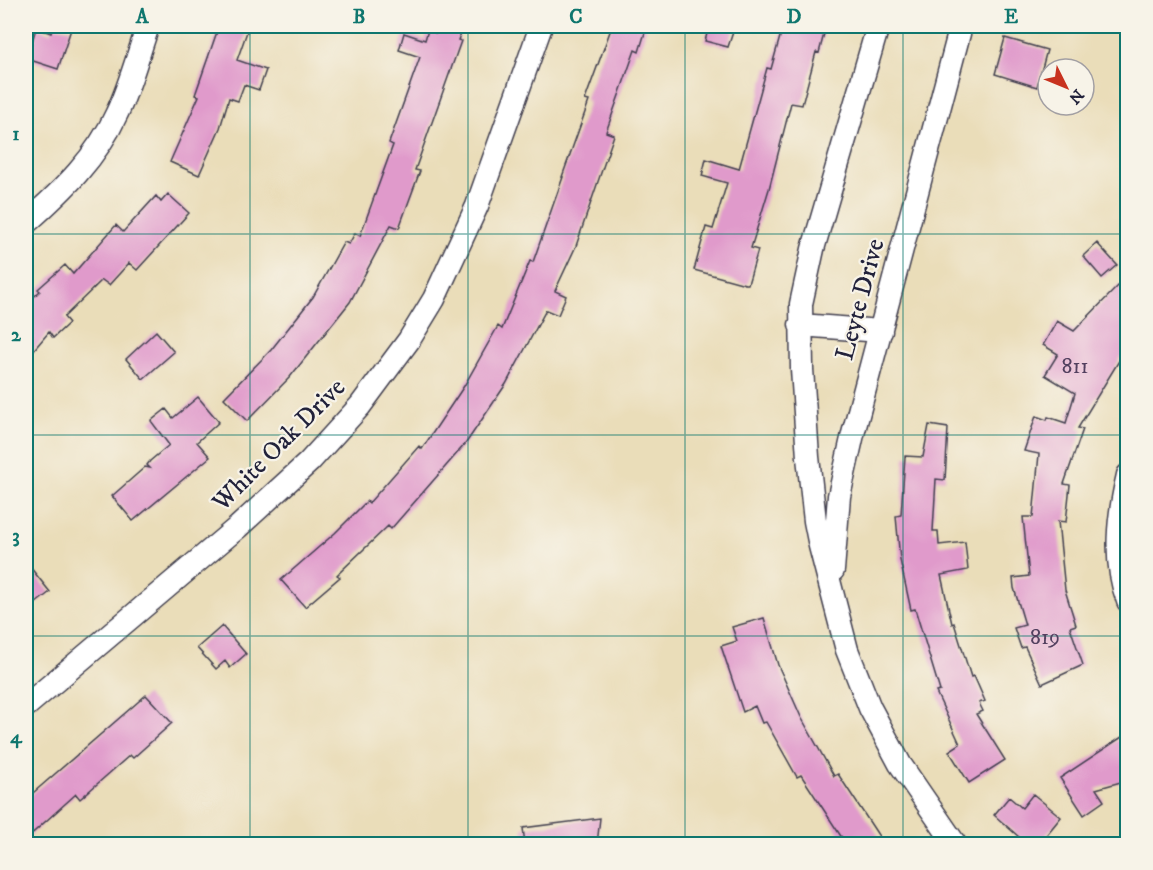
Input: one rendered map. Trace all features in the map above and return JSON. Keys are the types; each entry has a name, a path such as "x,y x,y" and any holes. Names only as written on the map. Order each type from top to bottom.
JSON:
{"street":[{"path":"26,223 72,181 96,150 117,113 148,26"},
{"name":"White Oak Drive","path":"26,706 238,527 309,462 360,406 409,340 434,299 477,206 541,26"},
{"name":"Leyte Drive","path":"878,26 813,249 801,304 800,325 808,457 815,521 847,650 870,708 900,764 955,844"},
{"name":"Leyte Drive","path":"831,589 839,496 853,434 961,26"},
{"path":"800,325 881,331"},
{"path":"1128,475 1121,509 1118,546 1118,562 1128,601"}],"building":[{"path":"53,26 71,29 58,69 27,59 36,28 51,33"},
{"path":"219,26 249,26 237,60 266,70 259,90 244,85 238,101 229,98 220,128 199,175 170,162 199,96 195,95"},
{"path":"439,26 461,32 458,40 461,41 415,170 420,171 399,228 391,225 350,302 290,377 247,421 224,398 271,350 313,297 344,242 349,244 355,233 360,236 393,145 389,143 420,57 399,50 404,33 425,40 428,30 436,33"},
{"path":"612,26 647,26 639,52 635,50 606,132 614,135 576,246 555,291 566,296 558,315 546,310 506,384 466,443 391,529 388,526 337,575 340,577 305,607 281,580 335,533 367,501 369,503 419,446 422,449 464,386 498,326 502,329 530,261 533,262 589,101 585,100"},
{"path":"709,26 735,26 728,47 705,41"},
{"path":"783,26 826,26 819,53 816,52 802,105 791,103 751,248 758,250 748,284 745,284 694,270 706,227 713,229 727,183 702,176 706,159 739,169 767,68 771,69"},
{"path":"1005,38 1047,50 1045,57 1036,57 1036,87 995,74"},
{"path":"168,194 189,213 137,270 129,263 109,285 102,280 64,317 69,323 53,338 49,332 26,359 26,304 40,291 38,289 65,265 73,274 116,225 123,232 156,196 161,202"},
{"path":"1097,243 1117,265 1102,278 1083,256"},
{"path":"1119,285 1128,294 1128,346 1078,428 1083,429 1064,484 1070,485 1066,522 1058,521 1065,590 1076,625 1070,627 1083,665 1042,684 1025,647 1021,648 1014,628 1025,625 1013,578 1029,576 1023,517 1033,517 1039,454 1024,451 1036,416 1066,423 1075,393 1045,375 1058,354 1043,345 1057,321 1074,331"},
{"path":"156,331 174,352 143,379 126,359"},
{"path":"198,397 219,422 197,442 210,457 133,521 112,496 145,467 150,468 147,465 150,461 169,445 151,421 166,409 173,418"},
{"path":"929,425 948,428 945,480 936,479 933,531 938,531 939,545 965,542 968,570 941,575 952,624 954,623 971,677 974,676 985,701 979,703 983,711 976,714 1005,760 969,783 949,751 960,744 936,692 940,691 915,609 911,610 900,560 896,516 901,515 905,456 923,457"},
{"path":"26,562 50,592 26,611"},
{"path":"764,618 778,665 801,717 834,776 838,774 884,844 846,844 801,775 797,777 766,722 762,723 755,706 743,712 721,646 737,641 732,627"},
{"path":"222,626 246,654 230,668 225,661 216,669 197,648"},
{"path":"146,695 172,723 133,758 130,755 80,799 76,794 26,839 26,799"},
{"path":"1128,733 1128,780 1096,789 1104,801 1084,815 1060,778"},
{"path":"1033,794 1061,817 1039,844 1027,844 994,815 1009,797 1022,808"},
{"path":"600,818 597,844 525,844 523,828"}]}
